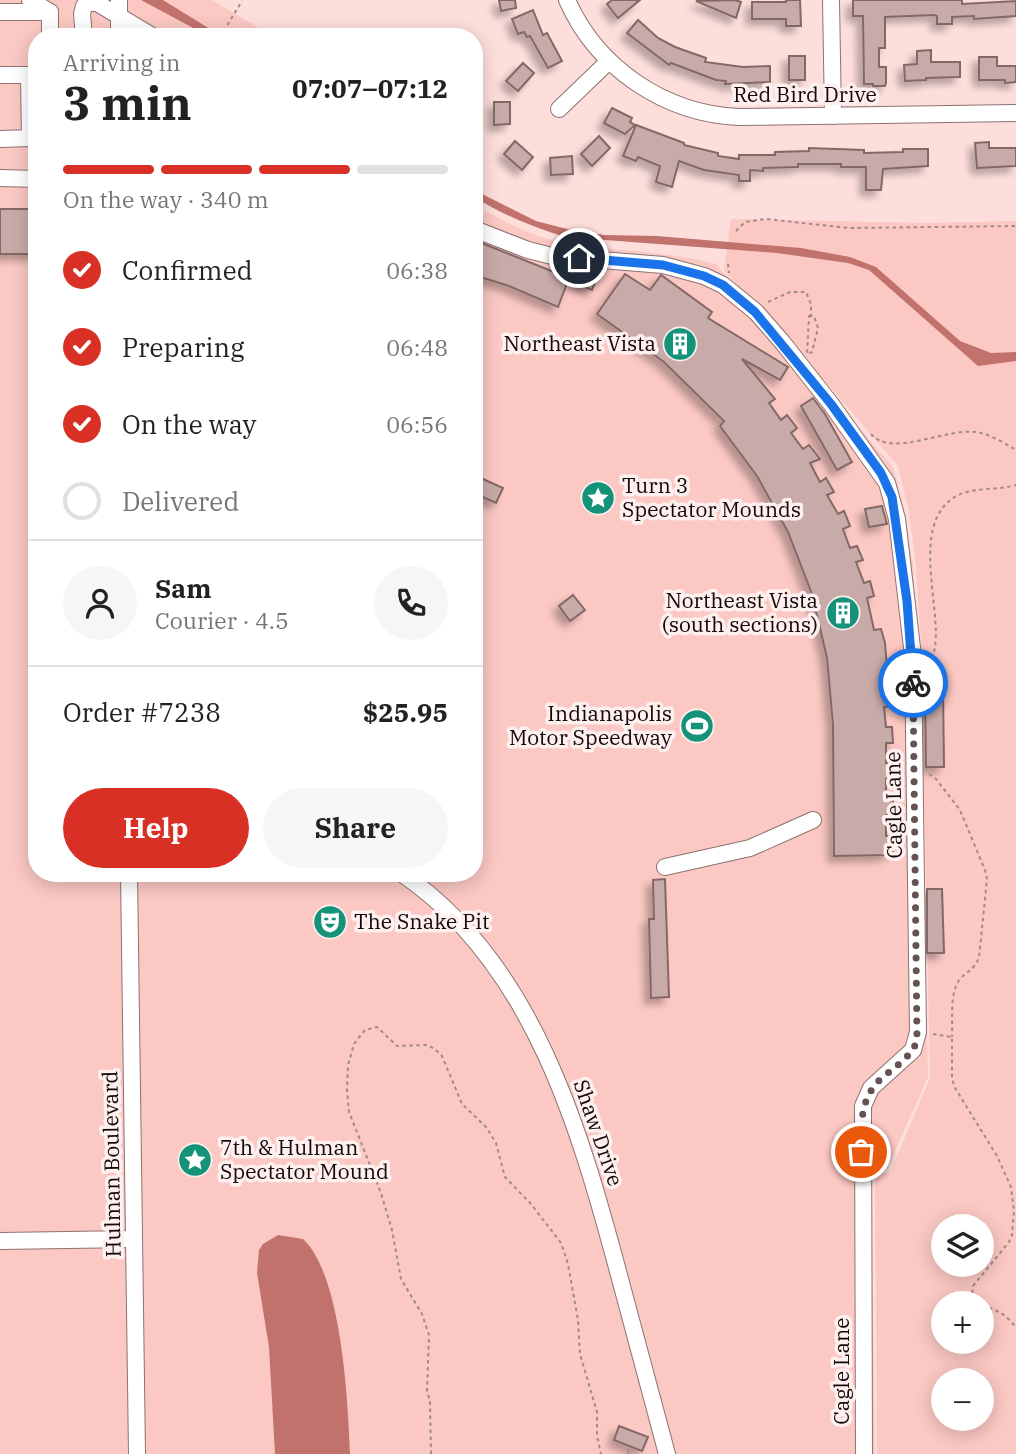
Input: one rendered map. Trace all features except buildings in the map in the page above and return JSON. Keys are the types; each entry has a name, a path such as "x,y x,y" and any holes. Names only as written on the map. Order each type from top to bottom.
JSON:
{"street":[{"path":"30,0 50,12"},
{"name":"Red Bird Drive","path":"567,0 587,36 609,61 631,80 653,94 704,112 739,117 1016,113"},
{"path":"831,0 833,116"},
{"path":"84,28 84,6 95,1 119,7 143,28"},
{"path":"119,7 119,28"},
{"path":"0,12 50,12"},
{"path":"50,12 50,28"},
{"path":"559,109 609,61"},
{"path":"0,75 28,75"},
{"path":"0,139 28,138"},
{"path":"0,178 28,179"},
{"name":"Cagle Lane","path":"483,232 552,256 663,265 704,276 723,285 755,312 783,343 831,404 887,483 897,519 913,656 918,1032 913,1051 871,1088 863,1106 864,1454"},
{"path":"665,867 750,848 813,820"},
{"name":"Hulman Boulevard","path":"129,882 136,1454"},
{"name":"Shaw Drive","path":"412,882 454,917 488,956 530,1026 561,1088 599,1201 667,1454"},
{"path":"0,1241 134,1239"}],"path":[{"path":"226,28 242,1"},
{"path":"736,231 745,222 766,219 849,228 1016,226"},
{"path":"728,264 732,280"},
{"path":"766,303 790,292 806,292 811,304 807,354 812,352 818,328 814,316 811,316"},
{"path":"865,428 875,439 886,444 908,443 955,432 977,432 1016,450"},
{"path":"925,682 935,646 931,544 939,514 954,497 963,493 1016,485"},
{"path":"927,773 936,779 960,810 987,879 979,958 975,967 957,985 954,998 952,1079 997,1156 1011,1187 1014,1211 1012,1235 1000,1256 974,1286 973,1291"},
{"path":"431,1454 430,1401 427,1391 429,1335 422,1314 401,1279 382,1193 349,1112 348,1065 354,1044 369,1027 384,1031 397,1046 427,1045 442,1055 462,1104 486,1127 496,1143 505,1177 531,1204 561,1243 568,1264 576,1309 580,1353 597,1412 597,1436 601,1454"},
{"path":"918,1032 952,1037"},
{"path":"1012,1235 1016,1237"},
{"path":"994,1309 1008,1317 1016,1328"},
{"path":"628,1454 629,1447"}],"shaded area":[{"name":"Indianapolis Motor Speedway","path":"0,0 212,0 259,28 28,28 28,882 483,882 483,210 525,231 556,241 676,256 716,264 893,467 905,513 913,566 918,645 928,1077 887,1169 871,1170 875,1454 0,1454"},
{"path":"141,0 163,0 208,28 193,28"},
{"path":"483,194 536,221 567,229 604,235 657,236 801,248 850,257 876,267 960,341 991,353 1016,352 1016,361 978,366 869,270 848,263 777,253 565,237 483,202"},
{"path":"731,219 927,223 1016,221 1016,1454 877,1454 875,1173 890,1173 930,1078 921,644 916,566 909,512 898,466 800,352 724,271"},
{"path":"278,1235 303,1239 316,1256 327,1280 345,1373 350,1454 275,1454 269,1347 257,1273 259,1250 263,1244"}],"way so far":[{"path":"861,1152 861,1124 866,1097 881,1077 913,1051 918,1032 913,683"}],"place":[{"name":"Northeast Vista","path":"680,344"},
{"name":"Turn 3 Spectator Mounds","path":"598,498"},
{"name":"Northeast Vista (south sections)","path":"843,613"},
{"name":"Indianapolis Motor Speedway","path":"697,726"},
{"name":"The Snake Pit","path":"330,922"},
{"name":"7th & Hulman Spectator Mound","path":"195,1160"}],"route":[{"path":"579,258 663,265 704,276 723,285 755,312 831,404 881,473 892,497 907,601 913,683"}]}
